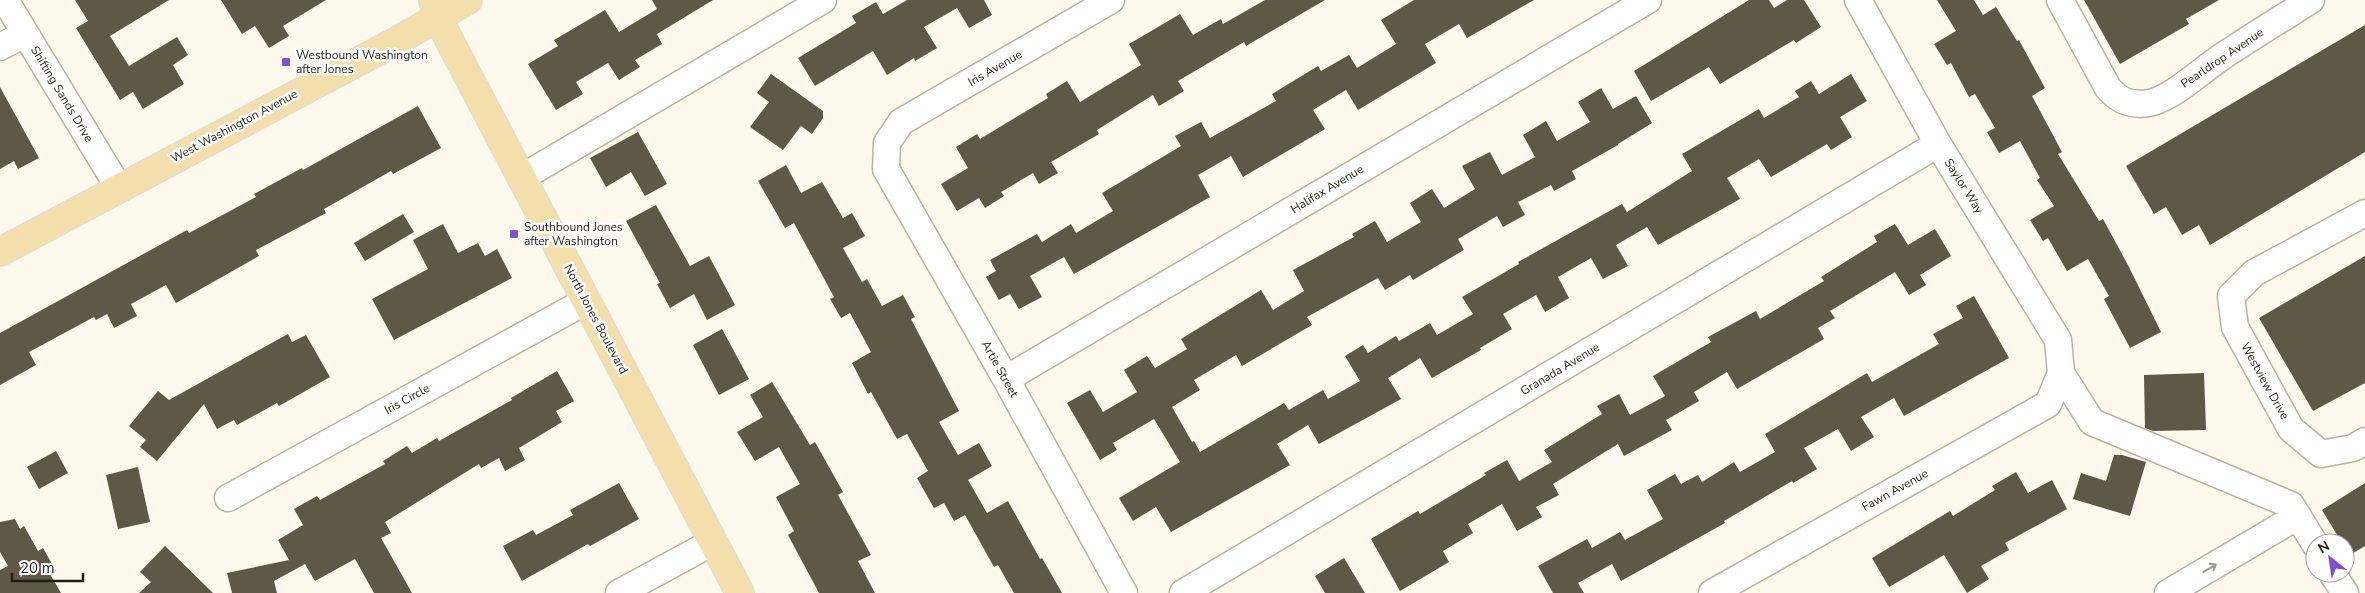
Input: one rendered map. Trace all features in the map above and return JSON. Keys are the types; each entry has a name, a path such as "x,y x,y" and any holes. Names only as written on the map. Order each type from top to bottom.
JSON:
{"main road":[{"name":"North Jones Boulevard","path":"413,0 436,9 521,178 740,593"},
{"name":"West Washington Avenue","path":"0,252 119,188 436,9 468,0"}],"street":[{"name":"Shifting Sands Drive","path":"5,0 119,188"},
{"path":"521,178 823,0"},
{"name":"Iris Avenue","path":"887,143 901,122 1111,0"},
{"name":"Halifax Avenue","path":"1006,379 1648,0"},
{"name":"Saylor Way","path":"1858,0 1938,144 2058,340 2061,373"},
{"name":"Pearldrop Avenue","path":"2060,0 2108,88 2116,98 2128,103 2149,103 2167,95 2221,57 2311,0"},
{"path":"0,47 26,34"},
{"name":"Artie Street","path":"887,143 886,169 1006,379 1124,593"},
{"name":"Granada Avenue","path":"1183,593 1938,144"},
{"name":"Westview Drive","path":"2365,213 2254,273 2231,296 2235,327 2291,428 2321,454 2354,448 2365,441"},
{"name":"Iris Circle","path":"228,498 586,301"},
{"path":"2061,373 2092,422 2291,505 2308,533"},
{"name":"Fawn Avenue","path":"1712,593 2048,404 2061,373"},
{"path":"2168,593 2298,516"},
{"path":"619,593 713,542"}],"building":[{"path":"75,0 169,0 110,36 129,66 177,37 188,55 173,65 184,84 143,109 133,92 120,100 76,28 88,21"},
{"path":"221,0 326,0 283,26 289,36 269,48 255,26 242,34"},
{"path":"652,0 713,0 657,34 662,44 635,60 640,67 619,80 608,63 576,82 583,94 556,110 528,64 558,46 554,40 605,10 619,32 657,9"},
{"path":"907,0 984,0 992,15 969,28 957,8 924,27 937,48 915,61 914,58 887,75 873,51 815,86 798,58 856,23 852,16 876,2 883,14"},
{"path":"1265,0 1325,0 1246,46 1244,42 1178,81 1184,91 1159,106 1153,95 1097,130 1099,134 1051,162 1058,173 1039,184 1033,173 1001,192 1004,196 985,208 979,198 957,211 941,184 968,168 956,147 977,134 980,139 1048,98 1046,94 1067,81 1080,102 1141,65 1129,44 1180,14 1193,35 1221,19 1223,24"},
{"path":"1414,0 1534,0 1467,38 1459,24 1425,44 1436,63 1358,110 1346,90 1313,110 1325,129 1243,177 1231,156 1198,175 1210,197 1074,274 1064,257 1030,276 1042,297 1019,309 1010,294 999,300 986,277 996,271 990,260 1037,234 1042,242 1071,224 1076,233 1113,211 1102,193 1181,146 1175,136 1201,122 1210,138 1276,101 1272,94 1318,66 1321,71 1349,55 1357,68 1396,44 1381,20"},
{"path":"1749,0 1769,0 1774,8 1787,0 1804,0 1821,27 1796,43 1794,40 1720,84 1709,67 1651,101 1634,71"},
{"path":"1937,0 1974,0 1983,15 1996,7 2017,41 2019,40 2045,88 2032,96 2062,152 2058,154 2099,221 2103,219 2161,332 2130,348 2104,299 2109,296 2088,259 2067,271 2048,238 2043,241 2030,220 2054,206 2037,180 2040,178 2020,141 1999,153 1987,132 1995,128 1975,94 1969,97 1951,63 1947,65 1934,44 1956,31"},
{"path":"2084,0 2219,0 2186,19 2189,24 2120,64"},
{"path":"2365,25 2365,152 2210,245 2199,225 2182,235 2166,207 2154,214 2126,166"},
{"path":"771,74 823,111 823,118 812,134 801,126 783,150 750,127 769,102 757,93"},
{"path":"1851,74 1867,101 1840,117 1852,137 1831,150 1827,144 1771,177 1759,159 1727,178 1740,199 1658,245 1647,227 1616,245 1628,266 1603,279 1591,258 1558,277 1569,298 1545,312 1536,295 1503,314 1512,329 1480,348 1481,350 1432,378 1420,358 1388,378 1401,399 1319,444 1308,425 1277,444 1290,465 1171,532 1156,507 1133,521 1119,498 1180,462 1154,419 1113,443 1117,450 1100,460 1067,403 1090,390 1103,412 1137,392 1124,370 1147,356 1155,368 1187,349 1181,339 1261,290 1273,310 1304,291 1293,270 1354,237 1352,234 1375,221 1387,242 1421,222 1410,203 1432,189 1444,208 1475,189 1462,166 1490,152 1502,175 1535,157 1523,135 1546,121 1557,141 1590,122 1578,102 1601,88 1613,109 1636,96 1652,123 1572,171 1576,179 1554,191 1551,185 1518,202 1525,215 1503,227 1497,216 1458,239 1464,250 1413,280 1410,275 1385,290 1378,278 1307,317 1312,325 1242,366 1236,355 1194,380 1200,390 1172,407 1192,442 1194,441 1200,452 1284,403 1289,410 1323,390 1328,399 1360,381 1345,356 1363,345 1368,353 1396,336 1399,341 1430,323 1437,335 1473,314 1462,297 1519,264 1518,262 1622,204 1627,212 1692,171 1682,154 1759,109 1764,118 1799,97 1795,91 1811,81 1819,94"},
{"path":"0,87 39,158 18,169 14,161 0,169"},
{"path":"418,106 441,148 393,174 391,171 324,209 326,213 256,250 259,256 176,303 166,285 131,304 137,316 114,328 107,314 96,320 94,317 29,352 36,365 0,385 0,333 187,230 189,233 256,197 254,194 302,168 303,170"},
{"path":"638,132 667,184 645,196 631,172 606,187 590,158"},
{"path":"786,165 801,193 822,182 843,218 852,213 865,236 843,248 862,282 867,279 882,306 903,295 915,317 911,319 959,411 939,422 958,455 979,443 992,466 968,480 987,513 1008,501 1040,559 1042,558 1062,593 1014,593 998,565 994,567 965,515 954,521 944,503 934,508 917,478 928,471 907,434 897,439 871,392 868,394 852,363 871,352 850,313 841,318 830,299 834,297 794,223 785,228 758,181"},
{"path":"656,205 690,266 709,256 735,305 707,320 694,294 670,308 657,284 660,283 626,221"},
{"path":"403,214 414,232 365,261 354,243"},
{"path":"443,224 458,253 478,243 485,256 497,249 512,278 394,340 372,299 428,269 413,240"},
{"path":"1895,224 1908,245 1935,229 1951,256 1920,275 1926,285 1909,295 1895,272 1830,311 1835,318 1818,328 1824,339 1737,389 1727,372 1694,392 1699,401 1666,420 1672,430 1624,456 1618,444 1553,484 1559,495 1536,507 1542,517 1517,531 1502,504 1468,524 1473,533 1443,551 1449,562 1400,591 1371,539 1418,511 1420,514 1486,475 1484,473 1507,460 1519,481 1552,462 1544,450 1602,414 1597,406 1619,394 1630,415 1665,396 1653,376 1711,342 1708,337 1756,311 1760,319 1824,281 1821,277 1877,242 1874,236"},
{"path":"2365,256 2365,383 2313,411 2259,318"},
{"path":"1974,296 2009,358 1904,416 1894,398 1861,417 1874,437 1851,451 1838,429 1804,448 1817,469 1793,483 1792,481 1724,521 1725,523 1621,581 1612,564 1578,583 1584,593 1553,593 1538,566 1587,539 1592,548 1620,532 1625,540 1663,519 1647,490 1675,474 1681,484 1698,475 1702,482 1734,462 1740,472 1775,452 1765,434 1867,373 1872,382 1939,344 1933,334 1963,318 1956,306"},
{"path":"722,329 749,379 719,395 693,345"},
{"path":"288,334 292,342 306,335 330,377 279,406 277,403 237,425 234,420 217,429 204,404 157,461 140,447 146,440 129,426 158,391 169,400"},
{"path":"557,371 574,401 556,411 562,422 519,448 525,460 505,471 499,458 481,468 479,464 385,522 391,533 381,538 412,593 374,593 355,559 315,581 305,564 274,581 277,593 232,593 227,573 289,560 278,540 303,525 294,509 317,496 320,500 385,464 383,461 407,446 412,453 437,438 439,441 512,400 511,398"},
{"path":"2204,373 2206,430 2153,431 2145,428 2144,375"},
{"path":"772,382 810,445 815,442 843,492 838,495 871,555 858,561 875,593 819,593 788,535 794,531 776,497 800,484 779,447 755,461 737,432 763,417 750,395"},
{"path":"56,451 68,473 39,489 27,467"},
{"path":"2114,455 2122,455 2146,462 2130,516 2073,499 2081,473 2106,481"},
{"path":"138,467 150,522 118,529 106,475"},
{"path":"2016,472 2028,493 2052,480 2067,509 2005,543 2009,550 1981,566 1989,579 1967,593 1944,555 1889,587 1872,558 1950,511 1953,516 1995,490 1992,486"},
{"path":"619,483 639,519 590,546 588,544 522,581 503,546 533,530 536,535 573,515 570,510"},
{"path":"2365,483 2365,546 2355,552 2355,533 2336,533 2322,510"},
{"path":"15,519 20,529 24,526 38,551 43,548 56,571 50,574 61,593 0,593 0,570 8,566 0,552 0,522"},
{"path":"165,546 213,593 139,593 151,582 140,572"},
{"path":"1344,558 1365,593 1325,593 1315,576"}],"place":[{"name":"Westbound Washington after Jones","path":"286,62"},
{"name":"Southbound Jones after Washington","path":"514,234"}]}
